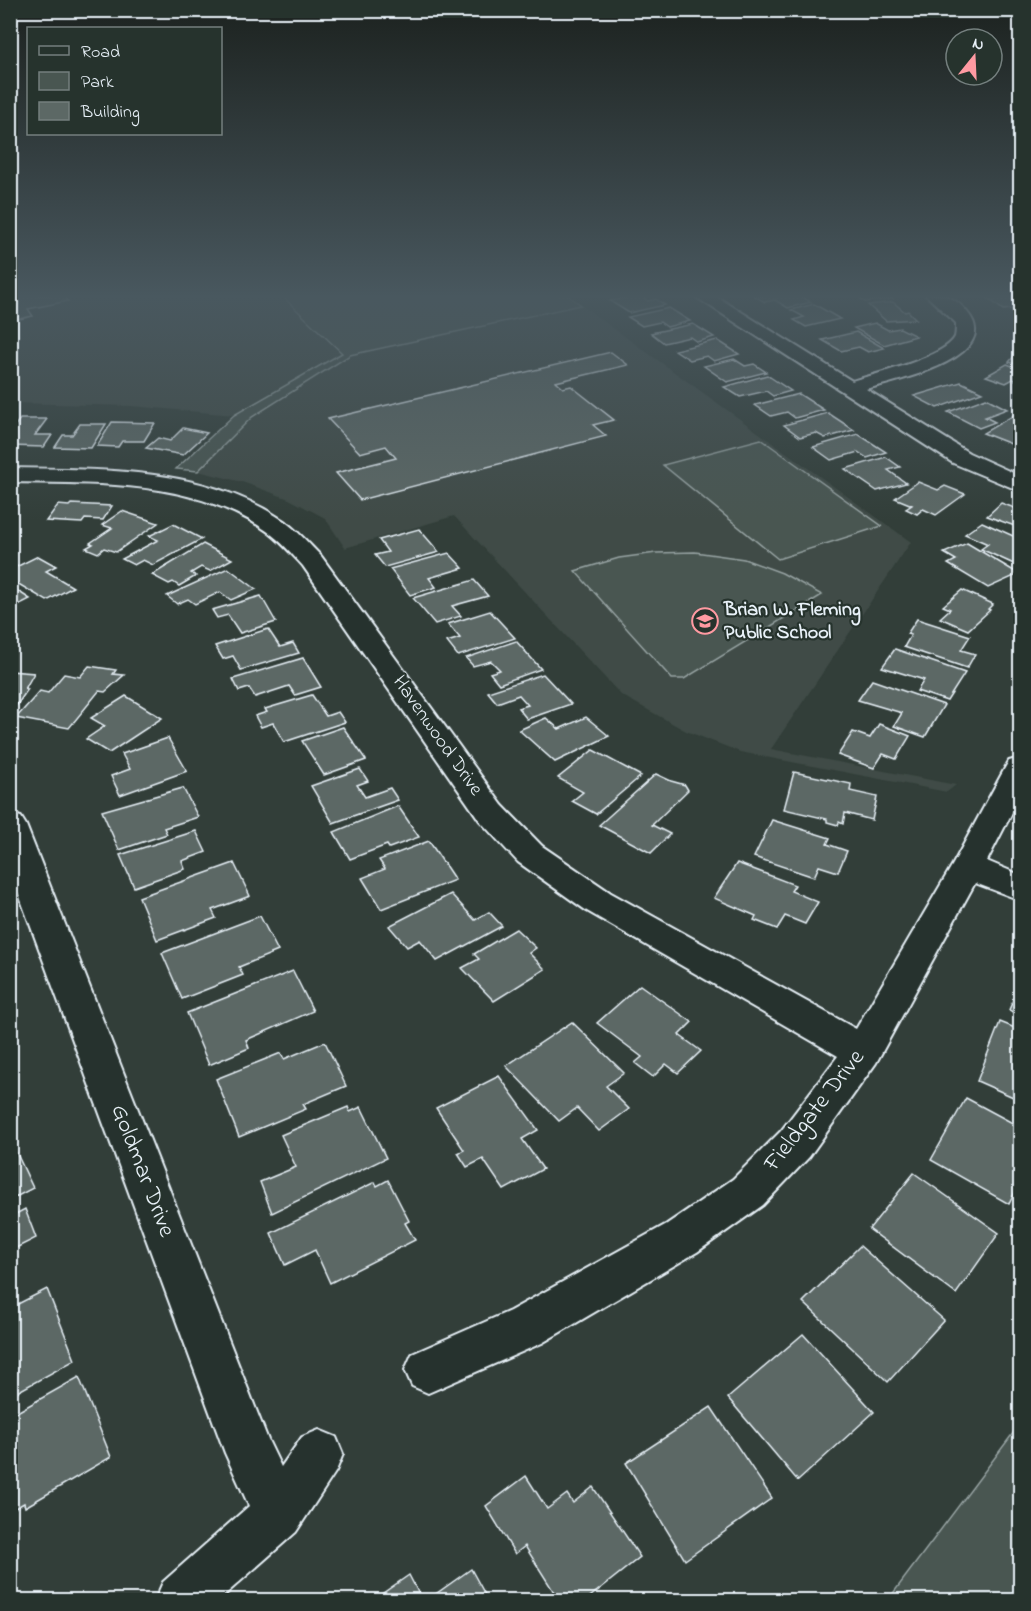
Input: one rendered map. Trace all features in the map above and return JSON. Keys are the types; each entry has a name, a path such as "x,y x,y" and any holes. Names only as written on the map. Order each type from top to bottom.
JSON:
{"street":[{"path":"821,370 961,458 1020,484"},
{"path":"849,388 906,370"},
{"name":"Havenwood Drive","path":"14,480 117,478 184,488 234,503 275,526 312,561 491,813 508,835 528,854 582,892 863,1052"},
{"name":"Fieldgate Drive","path":"428,1370 526,1327 682,1238 748,1192 795,1144 863,1052 968,867 1020,768"},
{"name":"Goldmar Drive","path":"10,825 249,1454 278,1514"},
{"path":"968,867 1020,888"},
{"path":"181,1600 278,1514 319,1454"}],"shaded area":[{"path":"11,370 312,370 234,415 131,406 11,403"},
{"name":"Brian W. Fleming Public School","path":"326,370 672,370 911,542 771,749 956,785 947,792 740,752 686,731 621,695 454,516 345,548 325,518 289,499 242,482 198,471 252,417"}],"green space":[{"path":"312,370 326,370 252,417 198,471 176,469 234,415"},
{"path":"761,439 882,526 778,559 663,465"},
{"path":"695,552 744,559 782,573 822,595 684,679 672,679 575,571 619,558 656,553"},
{"path":"1020,1424 1020,1600 888,1600"}],"building":[{"path":"534,370 606,370 556,382 563,388 571,386 614,420 593,425 606,436 360,500 336,473 396,458 386,446 360,453 328,419"},
{"path":"710,370 766,372 727,382"},
{"path":"996,370 1020,370 1020,382 1013,379 1006,383 986,376"},
{"path":"767,375 791,391 773,396 766,391 740,397 724,387"},
{"path":"961,382 982,392 937,408 914,396"},
{"path":"799,394 824,410 795,418 787,412 771,416 755,405"},
{"path":"986,398 1007,409 985,417 995,422 979,428 948,412"},
{"path":"828,413 854,430 825,438 816,433 800,437 784,425"},
{"path":"1014,415 1020,418 1019,447 983,433"},
{"path":"20,419 47,419 35,435 52,435 44,447 10,446 10,432"},
{"path":"112,422 155,423 144,441 122,441 118,447 97,446"},
{"path":"80,424 106,424 91,448 55,447 63,435 72,435"},
{"path":"183,428 207,433 183,455 146,448 158,438 170,441"},
{"path":"858,434 886,452 867,458 858,452 831,460 813,447"},
{"path":"886,457 900,467 888,470 906,483 877,491 845,469"},
{"path":"918,482 938,490 945,486 965,494 936,515 923,509 917,514 906,509 912,505 895,498"},
{"path":"1001,503 1020,510 1020,528 987,516"},
{"path":"71,504 112,506 103,520 85,519 82,523 46,521 58,505 69,506"},
{"path":"122,511 158,523 116,552 104,548 98,553 86,548 112,528 102,525"},
{"path":"982,522 1020,539 1020,561 1016,565 981,549 988,544 965,534"},
{"path":"173,524 202,539 153,565 143,560 134,565 122,559 158,540 149,536"},
{"path":"419,529 439,552 385,567 375,555 388,552 379,540"},
{"path":"967,543 1019,574 988,588 948,564 956,560 944,553"},
{"path":"203,544 232,559 210,571 201,567 191,573 196,576 179,586 173,582 169,584 152,575"},
{"path":"449,553 463,568 429,578 436,587 410,595 390,569"},
{"path":"38,556 56,566 46,571 73,587 47,601 10,579 10,570"},
{"path":"228,568 256,589 231,600 220,592 195,604 188,599 177,604 167,596"},
{"path":"474,580 488,596 452,606 461,616 435,624 413,598"},
{"path":"10,586 30,599 10,609"},
{"path":"962,590 993,604 988,609 990,610 968,630 940,618 950,609 943,606"},
{"path":"261,596 276,622 240,633 228,615 217,618 212,610"},
{"path":"490,611 515,638 458,656 447,642 460,638 448,624"},
{"path":"917,619 970,636 961,650 975,654 967,668 904,647 911,635 907,634"},
{"path":"268,629 280,647 293,643 299,653 241,670 233,656 223,659 215,646"},
{"path":"516,641 541,669 499,684 490,673 500,670 491,661 473,666 466,658"},
{"path":"895,649 965,673 947,701 917,691 924,680 882,667"},
{"path":"303,658 321,687 295,695 289,686 255,697 249,688 239,691 233,679"},
{"path":"89,666 116,670 113,674 124,675 105,692 99,691 69,728 16,718 40,691 48,693 64,674 80,677"},
{"path":"10,671 34,673 25,689 28,689 10,715"},
{"path":"543,674 571,704 527,719 518,708 528,705 519,695 497,703 488,692"},
{"path":"872,680 944,705 925,737 894,726 902,713 858,700"},
{"path":"312,695 326,716 338,712 345,722 284,742 273,723 261,727 255,716 267,712 265,709"},
{"path":"126,696 162,718 109,753 86,739 105,726 91,718"},
{"path":"586,717 609,736 555,762 519,730 546,718 559,729"},
{"path":"879,724 910,736 896,759 883,754 874,768 838,755 853,732 870,738"},
{"path":"343,727 366,760 324,775 302,741"},
{"path":"168,738 187,771 120,795 111,776 130,769 122,754"},
{"path":"593,750 641,776 596,814 572,801 583,792 558,778"},
{"path":"360,769 368,781 357,785 365,797 390,788 398,800 333,823 311,786"},
{"path":"794,772 851,784 850,791 877,797 872,820 845,813 843,824 839,822 838,825 827,822 827,819 784,809"},
{"path":"656,774 685,785 688,790 652,825 670,834 651,853 599,825"},
{"path":"183,788 198,817 164,828 167,834 119,850 102,811"},
{"path":"398,806 419,837 389,848 387,845 350,859 334,832"},
{"path":"772,820 830,838 827,844 847,851 838,872 819,866 814,877 754,857"},
{"path":"196,831 206,852 182,861 185,869 134,887 120,855"},
{"path":"429,841 455,880 381,909 362,878 385,869 379,860"},
{"path":"234,863 250,896 212,910 216,918 157,940 139,897"},
{"path":"737,863 795,885 791,891 818,902 805,924 785,916 777,929 754,920 756,916 714,898"},
{"path":"451,894 475,920 489,912 502,926 437,961 420,940 407,947 389,926"},
{"path":"260,916 278,951 239,967 243,975 182,999 162,953"},
{"path":"516,929 536,948 529,953 545,969 494,1001 462,968 479,959 474,954"},
{"path":"293,971 313,1011 246,1040 249,1048 209,1065 187,1013"},
{"path":"1020,984 1020,1016 1009,1010"},
{"path":"640,985 692,1022 679,1035 701,1051 678,1073 666,1064 653,1077 635,1063 642,1057 597,1023"},
{"path":"572,1022 624,1073 606,1086 629,1109 599,1131 577,1108 559,1121 506,1066"},
{"path":"1000,1022 1020,1030 1020,1100 977,1081"},
{"path":"325,1042 346,1086 303,1104 306,1109 239,1137 216,1079 281,1053 284,1059"},
{"path":"499,1076 538,1130 522,1139 543,1169 504,1190 483,1159 467,1167 458,1153 464,1150 436,1108"},
{"path":"966,1098 1020,1127 1020,1182 1009,1204 931,1160"},
{"path":"348,1107 350,1112 361,1107 386,1158 272,1213 260,1182 296,1167 281,1135"},
{"path":"10,1139 33,1188 10,1200"},
{"path":"914,1173 999,1233 956,1294 869,1229"},
{"path":"388,1180 409,1221 405,1223 415,1240 330,1283 315,1250 285,1265 271,1233 375,1182 377,1186"},
{"path":"25,1209 36,1238 10,1251 10,1217"},
{"path":"860,1246 944,1320 888,1382 803,1302"},
{"path":"47,1289 75,1360 10,1396 10,1308"},
{"path":"803,1334 874,1412 798,1481 728,1398"},
{"path":"79,1377 111,1457 25,1507 24,1503 10,1511 10,1416"},
{"path":"711,1407 772,1498 685,1560 626,1463"},
{"path":"526,1476 547,1509 567,1494 573,1503 593,1487 640,1557 586,1600 559,1600 525,1546 515,1554 486,1506"},
{"path":"471,1569 488,1600 436,1600 433,1596"},
{"path":"409,1575 422,1600 373,1600"}],"place":[{"name":"Brian W. Fleming Public School","path":"705,621"}]}
